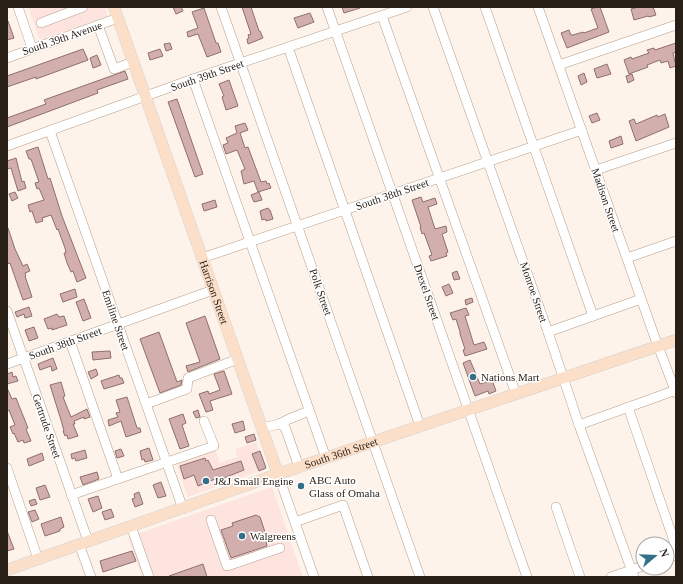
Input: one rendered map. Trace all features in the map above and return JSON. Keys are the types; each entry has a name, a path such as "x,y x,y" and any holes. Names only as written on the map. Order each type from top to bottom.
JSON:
{"main road":[{"name":"Harrison Street","path":"114,7 278,474"},
{"name":"South 36th Street","path":"7,570 278,474 676,340"}],"street":[{"path":"18,7 32,48"},
{"path":"40,23 83,7"},
{"name":"Polk Street","path":"221,7 420,577"},
{"name":"Drexel Street","path":"327,7 527,577"},
{"name":"South 39th Street","path":"7,146 193,79 407,7"},
{"name":"Monroe Street","path":"433,7 632,574"},
{"path":"485,7 594,316"},
{"name":"Madison Street","path":"538,7 641,299 676,391"},
{"path":"382,16 516,394"},
{"name":"South 39th Avenue","path":"7,58 118,18"},
{"path":"98,25 114,69 133,62"},
{"path":"559,65 676,25"},
{"path":"288,47 420,426"},
{"path":"193,79 326,458"},
{"name":"South 38th Street","path":"202,258 582,130"},
{"name":"Emiline Street","path":"50,131 182,509"},
{"path":"596,170 676,143"},
{"path":"627,258 676,241"},
{"name":"South 38th Street","path":"7,364 213,290"},
{"path":"548,332 641,299"},
{"name":"Gertrude Street","path":"7,311 71,495 90,577"},
{"path":"70,341 118,479"},
{"path":"146,404 187,390 188,378 238,359"},
{"path":"579,425 676,391"},
{"path":"628,407 676,547"},
{"path":"262,428 279,424 309,411"},
{"path":"71,495 214,446 204,421"},
{"path":"279,424 285,427 299,467"},
{"path":"7,468 38,559"},
{"name":"Harrison Street","path":"278,474 314,577"},
{"path":"295,522 343,505 368,577"},
{"path":"556,507 580,577"},
{"path":"211,520 227,566 280,548"},
{"path":"131,526 149,577"},
{"path":"611,577 632,574"}],"shaded area":[{"path":"28,7 105,7 108,16 40,40"},
{"path":"256,442 266,469 188,497 176,462 215,449 220,463 237,457 235,449"},
{"path":"272,487 303,577 142,577 128,537"}],"building":[{"path":"173,7 181,7 183,11 176,14"},
{"path":"242,7 251,7 259,31 263,38 248,44 248,35 251,34"},
{"path":"342,7 360,7 360,8 344,13"},
{"path":"600,7 609,32 567,48 561,33 569,30 571,35 573,35 598,28 591,9"},
{"path":"638,7 653,7 656,15 634,20 631,9"},
{"path":"204,8 216,43 218,43 221,52 207,57 198,34 188,37 187,32 198,28 192,12"},
{"path":"310,13 314,22 298,28 294,18"},
{"path":"8,21 14,38 7,40 7,22"},
{"path":"170,43 172,49 166,51 164,44"},
{"path":"676,43 676,52 673,53 676,66 670,68 668,61 661,63 660,60 647,65 648,67 629,74 624,60 649,53 647,50 654,48 655,50"},
{"path":"83,49 88,60 36,79 36,77 7,87 7,76"},
{"path":"160,49 163,56 150,60 148,53"},
{"path":"97,55 101,65 93,68 90,58"},
{"path":"607,64 611,74 597,78 594,69"},
{"path":"125,71 128,79 97,90 98,93 7,127 7,118 46,104 44,100"},
{"path":"584,73 587,82 581,85 578,76"},
{"path":"632,74 634,80 628,83 626,76"},
{"path":"229,80 238,106 226,110 222,97 224,96 219,84"},
{"path":"177,99 203,174 195,177 168,102"},
{"path":"597,113 600,120 592,123 589,116"},
{"path":"665,114 669,127 636,141 629,121 634,119 636,124 657,115 658,117"},
{"path":"245,123 248,130 240,133 245,148 248,147 261,182 266,181 267,184 269,183 271,188 258,192 254,181 244,184 241,171 245,169 237,150 226,154 223,145 228,143 226,138 237,133 235,126"},
{"path":"621,136 623,144 611,148 609,141"},
{"path":"38,147 48,179 50,178 62,216 86,278 77,282 73,271 71,272 67,263 64,253 66,253 65,248 51,215 42,218 43,221 36,223 32,211 30,212 28,205 44,200 39,188 37,189 35,183 39,182 31,159 29,159 26,151"},
{"path":"16,158 22,182 24,181 26,188 18,191 11,168 7,169 7,161"},
{"path":"15,192 18,198 12,201 9,194"},
{"path":"259,192 262,200 254,202 251,195"},
{"path":"421,197 423,202 435,198 437,204 428,207 435,229 446,226 447,232 442,234 448,252 446,253 447,256 431,261 429,256 432,255 424,233 422,234 412,200"},
{"path":"215,200 217,207 204,211 202,204"},
{"path":"268,208 273,219 266,221 265,219 262,220 260,211"},
{"path":"7,228 23,266 27,264 30,271 25,273 25,276 32,297 23,300 10,263 7,264"},
{"path":"457,271 460,279 454,280 452,273"},
{"path":"449,284 453,293 446,296 442,287"},
{"path":"75,289 77,297 63,302 60,294"},
{"path":"472,298 473,302 466,305 465,300"},
{"path":"84,299 91,318 83,321 76,302"},
{"path":"29,307 32,316 25,318 24,314 17,317 15,312"},
{"path":"466,308 469,315 465,316 474,345 484,342 487,349 465,356 463,350 465,349 456,319 453,320 450,313"},
{"path":"57,314 59,317 64,316 67,325 52,330 52,328 48,329 44,319"},
{"path":"205,316 220,359 188,372 186,366 200,362 186,323"},
{"path":"34,327 38,338 29,341 25,330"},
{"path":"159,332 177,382 182,380 181,385 160,393 140,339"},
{"path":"110,351 111,358 93,360 92,352"},
{"path":"53,358 57,369 52,371 51,366 40,370 38,364"},
{"name":"Nations Mart","path":"470,360 480,384 492,380 496,391 489,394 488,391 475,396 463,363"},
{"path":"96,369 98,375 91,379 88,372"},
{"path":"224,371 232,394 210,401 213,410 206,412 199,394 208,391 209,394 220,390 214,374"},
{"path":"12,372 13,377 16,376 18,381 7,384 7,374"},
{"path":"119,375 124,383 104,389 101,381"},
{"path":"61,382 65,396 63,397 71,417 87,409 90,417 84,419 84,417 74,421 75,424 73,424 78,436 68,439 67,435 65,436 63,431 50,385"},
{"path":"7,388 12,399 16,398 28,428 26,429 31,441 24,443 23,440 18,442 14,433 13,434 10,427 15,425 9,410 7,411"},
{"path":"127,397 137,428 140,428 141,432 126,437 121,421 109,426 108,420 118,417 116,413 120,412 116,400"},
{"path":"198,410 200,417 196,418 193,412"},
{"path":"183,414 186,423 182,425 189,446 180,449 169,419"},
{"path":"243,421 245,430 235,433 232,424"},
{"path":"254,434 256,440 247,443 245,437"},
{"path":"149,448 153,460 145,462 144,459 142,460 140,451"},
{"path":"121,449 124,456 117,458 115,451"},
{"path":"85,450 87,458 76,461 75,458 72,459 71,454"},
{"path":"260,451 266,468 259,471 252,454"},
{"path":"42,453 44,460 29,466 27,459"},
{"path":"205,458 206,461 208,460 213,470 241,461 244,470 221,479 220,477 198,486 194,475 184,479 180,466"},
{"path":"97,472 99,479 83,485 80,477"},
{"path":"161,482 166,496 158,498 153,485"},
{"path":"45,485 50,497 40,500 36,488"},
{"path":"139,492 143,504 135,507 132,499 135,498 134,494"},
{"path":"98,496 102,508 93,512 88,499"},
{"path":"35,499 37,504 31,506 29,501"},
{"path":"111,509 114,517 105,520 102,512"},
{"path":"35,510 39,519 32,522 28,512"},
{"name":"Walgreens","path":"256,515 260,517 268,541 266,541 267,546 231,558 221,530 233,526 232,523"},
{"path":"61,517 64,527 60,529 60,531 45,536 41,524"},
{"path":"7,531 14,549 7,551"},
{"path":"132,551 136,561 103,572 100,561"},
{"path":"203,564 207,577 169,577 169,576"}],"place":[{"name":"Nations Mart","path":"473,377"},
{"name":"J&J Small Engine","path":"206,481"},
{"name":"ABC Auto Glass of Omaha","path":"301,486"},
{"name":"Walgreens","path":"242,536"}]}
